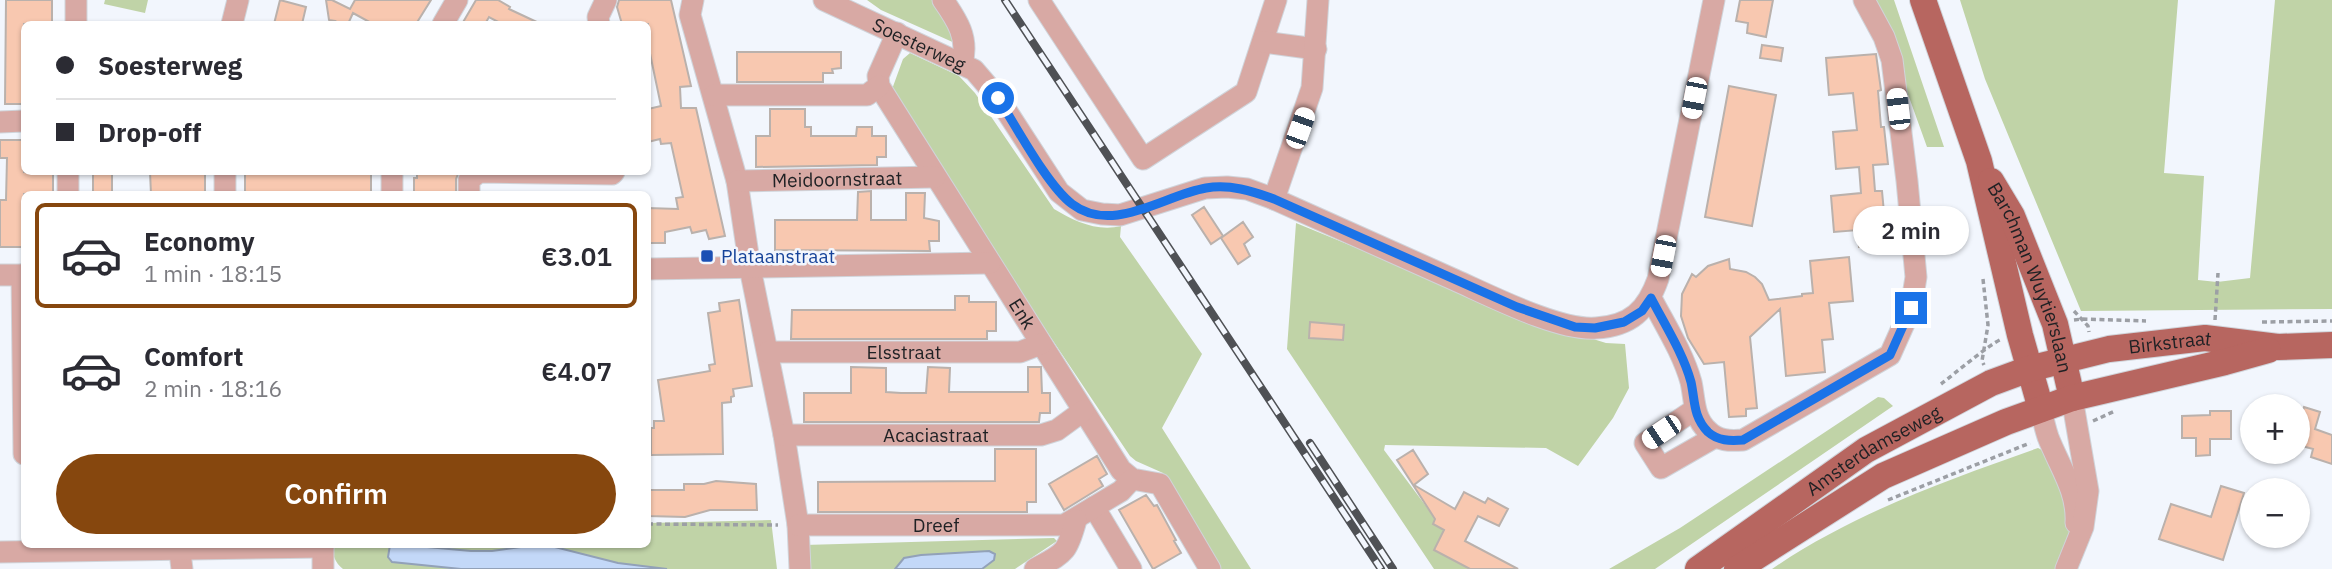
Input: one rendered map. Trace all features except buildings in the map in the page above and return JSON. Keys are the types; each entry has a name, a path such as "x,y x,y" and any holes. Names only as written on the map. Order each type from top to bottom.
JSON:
{"main road":[{"name":"Barchman Wuytierslaan","path":"1923,0 1979,161 2041,409"},
{"name":"Barchman Wuytierslaan","path":"1979,161 2012,216 2055,324 2072,398"},
{"name":"Birkstraat","path":"2063,358 2109,349 2205,338 2278,347 2332,345"},
{"name":"Birkstraat","path":"2072,398 2278,347"},
{"name":"Amsterdamseweg","path":"1698,569 1866,450 1991,383 2063,358"},
{"name":"Amsterdamseweg","path":"1737,569 1883,476 2072,398"}],"street":[{"path":"76,0 76,21"},
{"path":"445,21 457,0"},
{"path":"598,21 597,17 606,0"},
{"path":"693,0 690,15 737,181 750,268 784,435 798,525 800,569"},
{"name":"Soesterweg","path":"824,0 974,70 998,98 1059,192 1082,210 1120,215 1205,188 1247,189 1517,307 1575,327 1595,328 1624,322 1642,311 1651,298"},
{"path":"943,0 956,19 965,40 966,50 962,63"},
{"path":"1039,0 1143,159 1246,92 1276,0"},
{"path":"1274,199 1308,104 1317,49 1318,0"},
{"path":"1714,0 1658,279 1651,298 1691,381 1694,410 1706,430 1715,437 1728,441 1743,440 1890,355 1911,308 1916,277 1892,60 1884,37 1864,0"},
{"path":"713,95 867,95 879,86 878,76 897,33"},
{"path":"1263,42 1317,49"},
{"name":"Enk","path":"879,86 1121,470 1132,478 1160,484 1210,569"},
{"path":"0,121 21,121"},
{"path":"470,191 469,180 475,175"},
{"name":"Meidoornstraat","path":"737,181 936,177"},
{"path":"651,269 989,263"},
{"path":"0,275 21,275"},
{"name":"Elsstraat","path":"768,352 1020,352 1041,344"},
{"path":"2066,569 2083,527 2088,491 2072,398"},
{"path":"2041,409 2048,436 2071,488 2077,509 2074,545"},
{"path":"1694,410 1645,443 1661,468 1715,437"},
{"name":"Acaciastraat","path":"784,435 1041,435 1056,430 1083,411"},
{"name":"Dreef","path":"798,525 1064,525 1121,491 1132,478"},
{"path":"1094,507 1130,569"},
{"path":"1035,569 1064,552 1070,542 1076,520"},
{"path":"0,552 29,555 180,554 287,548"},
{"path":"323,548 323,569"}],"path":[{"path":"2215,322 2218,273"},
{"path":"1983,277 1988,326 1982,361 1991,383"},
{"path":"1884,502 2048,436"},
{"path":"651,524 798,525"}],"green space":[{"path":"105,0 148,0 145,13 104,4"},
{"path":"867,0 939,0 957,44 881,10"},
{"path":"1876,0 1894,0 1944,147 1927,147 1896,61 1887,21"},
{"path":"1960,0 2178,0 2164,173 2204,176 2198,280 2217,282 2250,278 2275,0 2332,0 2332,309 2081,311 1985,79"},
{"path":"910,53 959,76 975,93 1054,209 1095,226 1121,226 1120,237 1202,354 1162,428 1251,569 1220,569 1163,473 1130,456 993,251 891,92 903,59"},
{"path":"1296,223 1535,321 1606,343 1625,344 1629,388 1613,418 1578,466 1546,448 1385,445 1384,450 1473,569 1434,569 1287,349"},
{"path":"1878,397 1884,398 1893,406 1655,569 1609,569 1680,528"},
{"path":"2038,448 2044,451 2073,520 2057,569 1772,569 1867,515 1935,486"},
{"path":"771,520 777,569 667,569 618,563 559,548 651,548 651,523"},
{"path":"1054,538 1057,541 1015,569 982,569 994,560 989,551 904,558 895,569 806,569 804,545"},
{"path":"333,548 390,548 392,562 461,569 343,569 334,558"},
{"path":"446,548 512,548 492,551"}],"water":[{"path":"390,548 492,551 559,548 618,563 667,569 461,569 392,562 388,557"},
{"path":"989,551 995,554 994,560 982,569 895,569 904,558"}],"railway":[{"path":"1005,0 1381,569"},
{"path":"1310,443 1393,569"}],"place":[{"name":"Plataanstraat","path":"707,256"}],"route":[{"path":"998,98 1059,192 1082,210 1120,215 1205,188 1247,189 1517,307 1575,327 1595,328 1624,322 1642,311 1651,298 1691,381 1694,410 1706,430 1715,437 1728,441 1743,440 1890,355 1911,308"}]}
